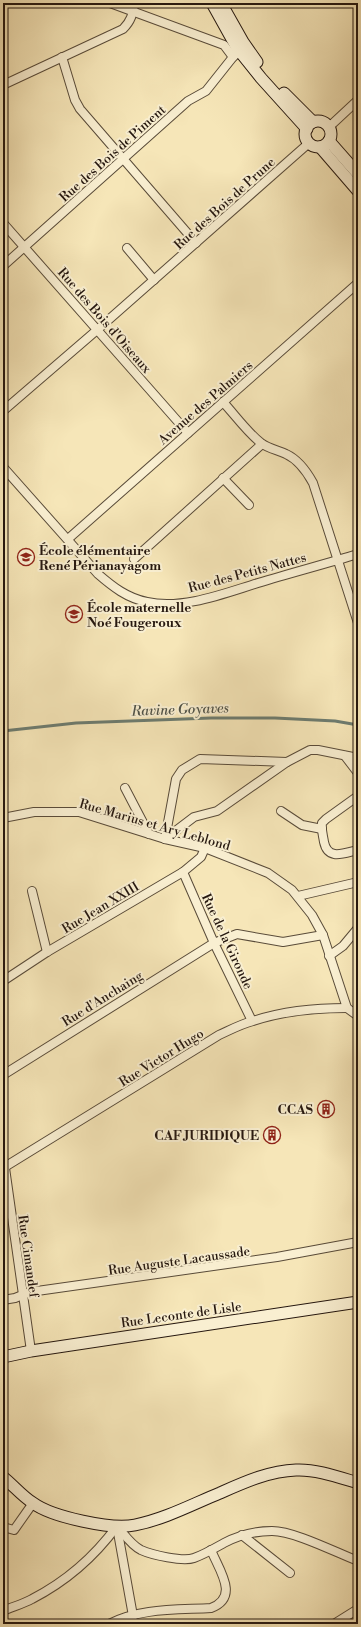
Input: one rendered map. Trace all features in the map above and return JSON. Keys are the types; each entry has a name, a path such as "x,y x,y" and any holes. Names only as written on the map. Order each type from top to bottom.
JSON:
{"main road":[{"path":"212,3 240,51 261,78 310,125"},
{"path":"221,3 240,51"},
{"path":"322,122 329,127 331,134 325,144 314,146 309,143 306,136 310,125 322,122"},
{"path":"325,144 358,174"},
{"path":"325,144 358,191"},
{"name":"Rue Leconte de Lisle","path":"4,1356 358,1302"},
{"path":"3,1477 33,1503 64,1516 117,1526 134,1526 153,1521 253,1479 274,1472 297,1470 327,1474 358,1483"}],"street":[{"path":"110,3 240,51"},
{"path":"3,85 123,29 134,13 134,3"},
{"path":"357,3 358,7"},
{"name":"Rue des Bois de Piment","path":"3,266 188,101 206,91 240,51"},
{"path":"62,57 75,100 80,109 196,243"},
{"path":"329,127 358,100"},
{"name":"Rue des Bois de Prune","path":"3,411 309,143"},
{"name":"Rue des Bois d'Oiseaux","path":"3,224 188,433"},
{"path":"127,248 154,280"},
{"name":"Avenue des Palmiers","path":"68,539 358,283"},
{"path":"223,402 262,444 288,455 309,475 313,483 358,623"},
{"path":"134,559 262,444"},
{"name":"Rue des Petits Nattes","path":"3,467 98,574 112,587 129,597 148,603 166,604 200,600 358,554"},
{"path":"224,478 249,505"},
{"path":"165,838 194,817 217,811 286,762 310,750 318,750 358,758"},
{"path":"345,756 358,773"},
{"path":"165,838 176,779 182,770 191,764 200,759 286,762"},
{"path":"125,788 149,834"},
{"path":"358,796 322,823 326,848 330,852 335,854 358,850"},
{"path":"281,810 302,825 322,829"},
{"name":"Rue Marius et Ary Leblond","path":"3,818 34,812 79,812 149,834 205,848 268,873 282,881 298,896 312,915 323,935 347,1008"},
{"name":"Rue Jean XXIII","path":"3,981 47,952 183,872 201,857 205,848"},
{"name":"Rue de la Gironde","path":"183,872 214,943 252,1021"},
{"path":"298,896 358,882"},
{"path":"32,891 47,952"},
{"path":"329,956 343,946 358,928"},
{"name":"Rue d'Anchaing","path":"3,1075 214,943 237,934 283,942 323,935"},
{"path":"347,1008 358,1016"},
{"name":"Rue Victor Hugo","path":"4,1167 219,1035 252,1021 298,1010 347,1008"},
{"name":"Rue Cimandef","path":"4,1167 31,1351"},
{"name":"Rue Auguste Lacaussade","path":"3,1300 30,1292 277,1257 358,1242"},
{"path":"3,1527 14,1530 33,1503"},
{"path":"117,1526 131,1543 140,1550 184,1560 193,1559 242,1535 255,1532 272,1531 289,1533 358,1561"},
{"path":"3,1611 32,1599 63,1579 103,1544 117,1526"},
{"path":"117,1526 133,1616"},
{"path":"242,1535 290,1573"},
{"path":"109,1624 121,1618 152,1611 211,1608 219,1605 227,1594 226,1586 210,1550"},
{"path":"334,1624 358,1609"}],"waterway":[{"name":"Ravine Goyaves","path":"3,731 76,723 211,718 275,718 335,721 358,725"}],"place":[{"name":"École élémentaire René Périanayagom","path":"26,557"},
{"name":"École maternelle Noé Fougeroux","path":"74,614"},
{"name":"CCAS","path":"326,1109"},
{"name":"CAF JURIDIQUE","path":"272,1135"}]}
